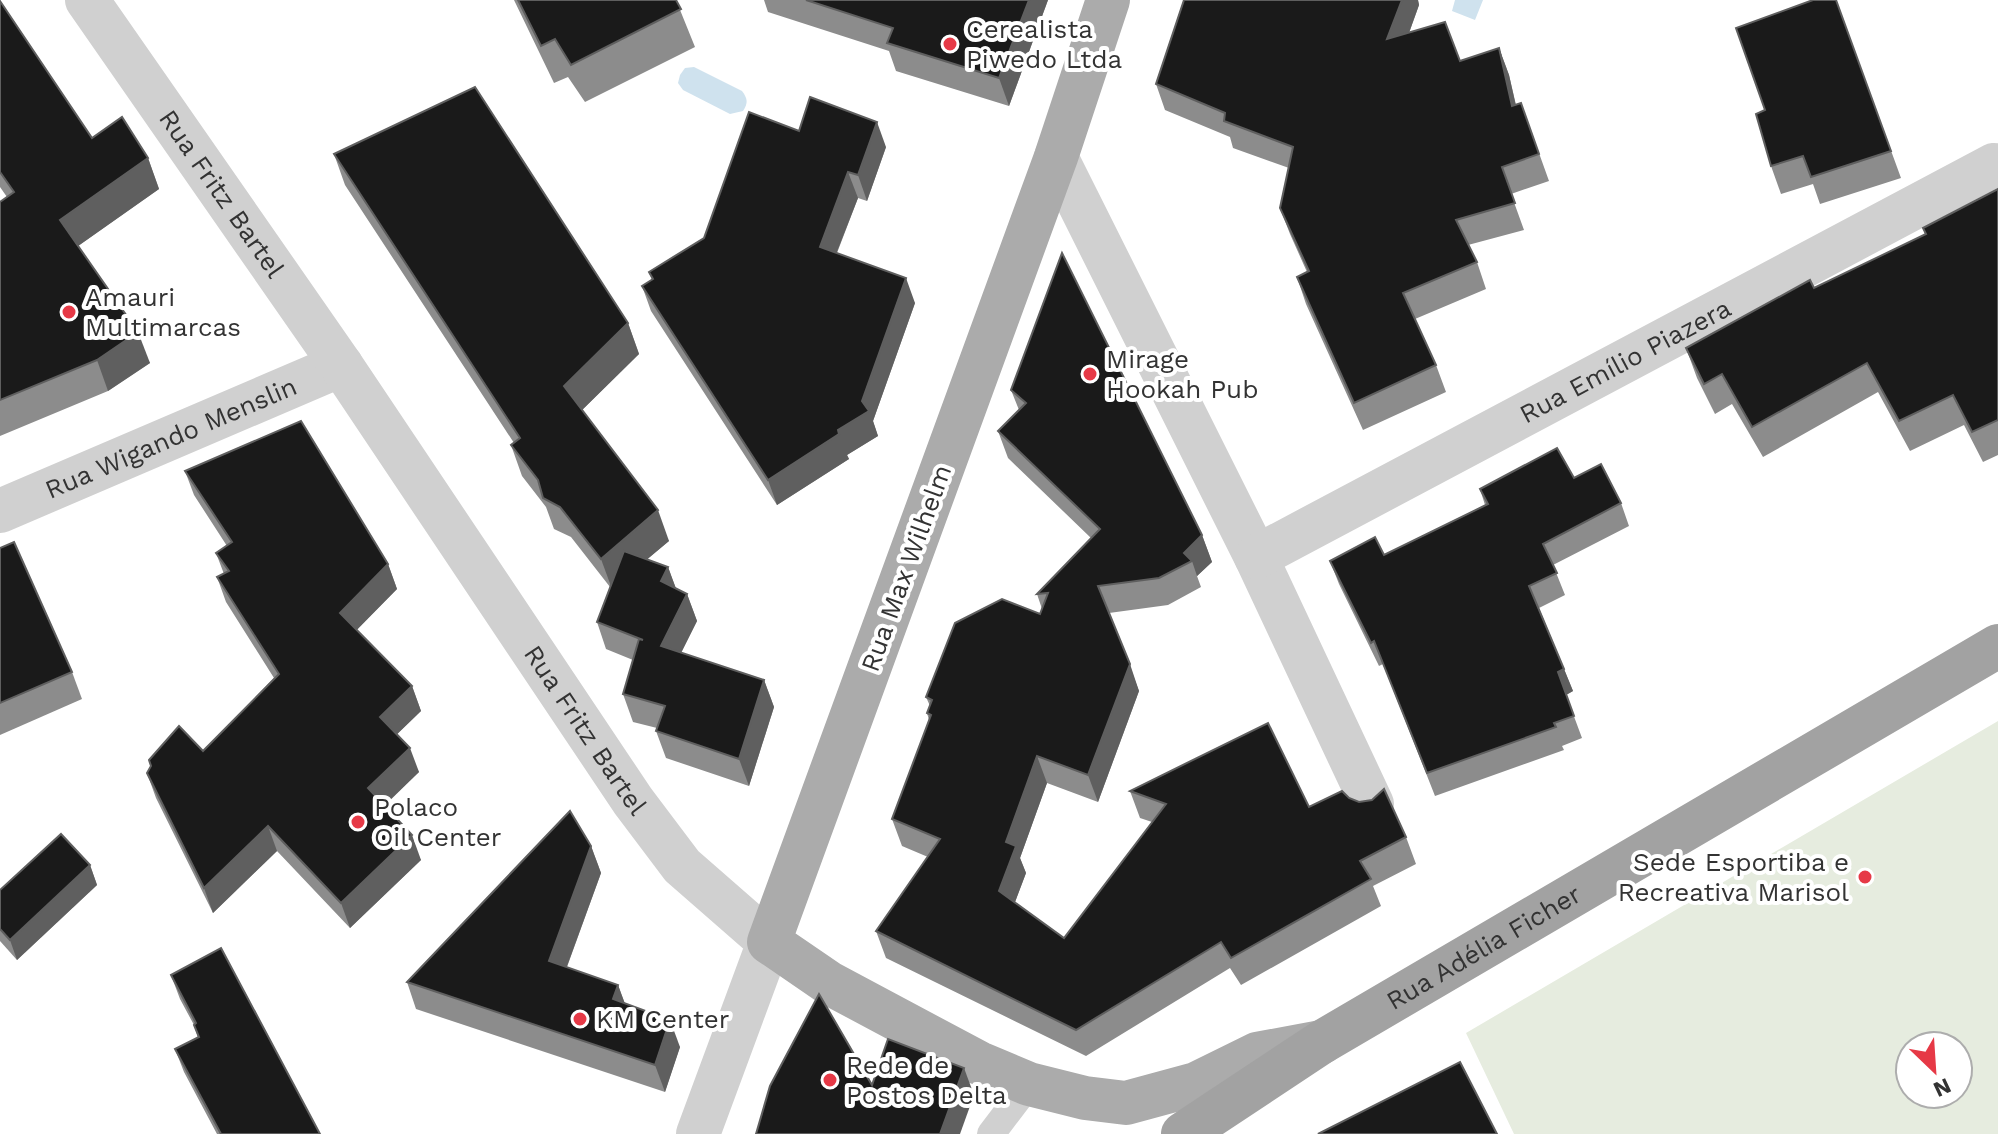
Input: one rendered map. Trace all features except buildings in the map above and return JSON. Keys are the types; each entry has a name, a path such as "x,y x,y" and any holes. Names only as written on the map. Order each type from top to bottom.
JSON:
{"highway":[{"name":"Rua Adélia Ficher","path":"1200,1129 1322,1042 1998,646"}],"main road":[{"name":"Rua Max Wilhelm","path":"769,942 1056,157 1108,0"},
{"name":"Rua Fritz Bartel","path":"769,942 829,983 979,1063 1029,1084 1085,1098 1126,1103 1196,1084 1257,1054 1322,1042"}],"street":[{"name":"Rua Fritz Bartel","path":"87,0 341,365 633,801 682,866 769,942"},
{"path":"1056,157 1256,557 1372,804"},
{"name":"Rua Emílio Piazera","path":"1256,557 1994,165"},
{"name":"Rua Wigando Menslin","path":"0,511 341,365"},
{"name":"Rua Max Wilhelm","path":"698,1134 769,942"}],"lane":[{"path":"991,1134 1029,1084"}],"shaded area":[{"name":"Sede Esportiba e Recreativa Marisol","path":"1998,721 1998,1134 1514,1134 1466,1033"}],"water":[{"path":"1455,0 1483,0 1475,20 1452,11"},
{"path":"694,67 742,91 747,101 743,111 730,114 683,90 678,83 680,75 685,68"}],"place":[{"name":"Cerealista Piwedo Ltda","path":"950,44"},
{"name":"Amauri Multimarcas","path":"69,312"},
{"name":"Mirage Hookah Pub","path":"1090,374"},
{"name":"Polaco Oil Center","path":"358,822"},
{"name":"Sede Esportiba e Recreativa Marisol","path":"1865,877"},
{"name":"KM Center","path":"580,1019"},
{"name":"Rede de Postos Delta","path":"830,1080"}]}
